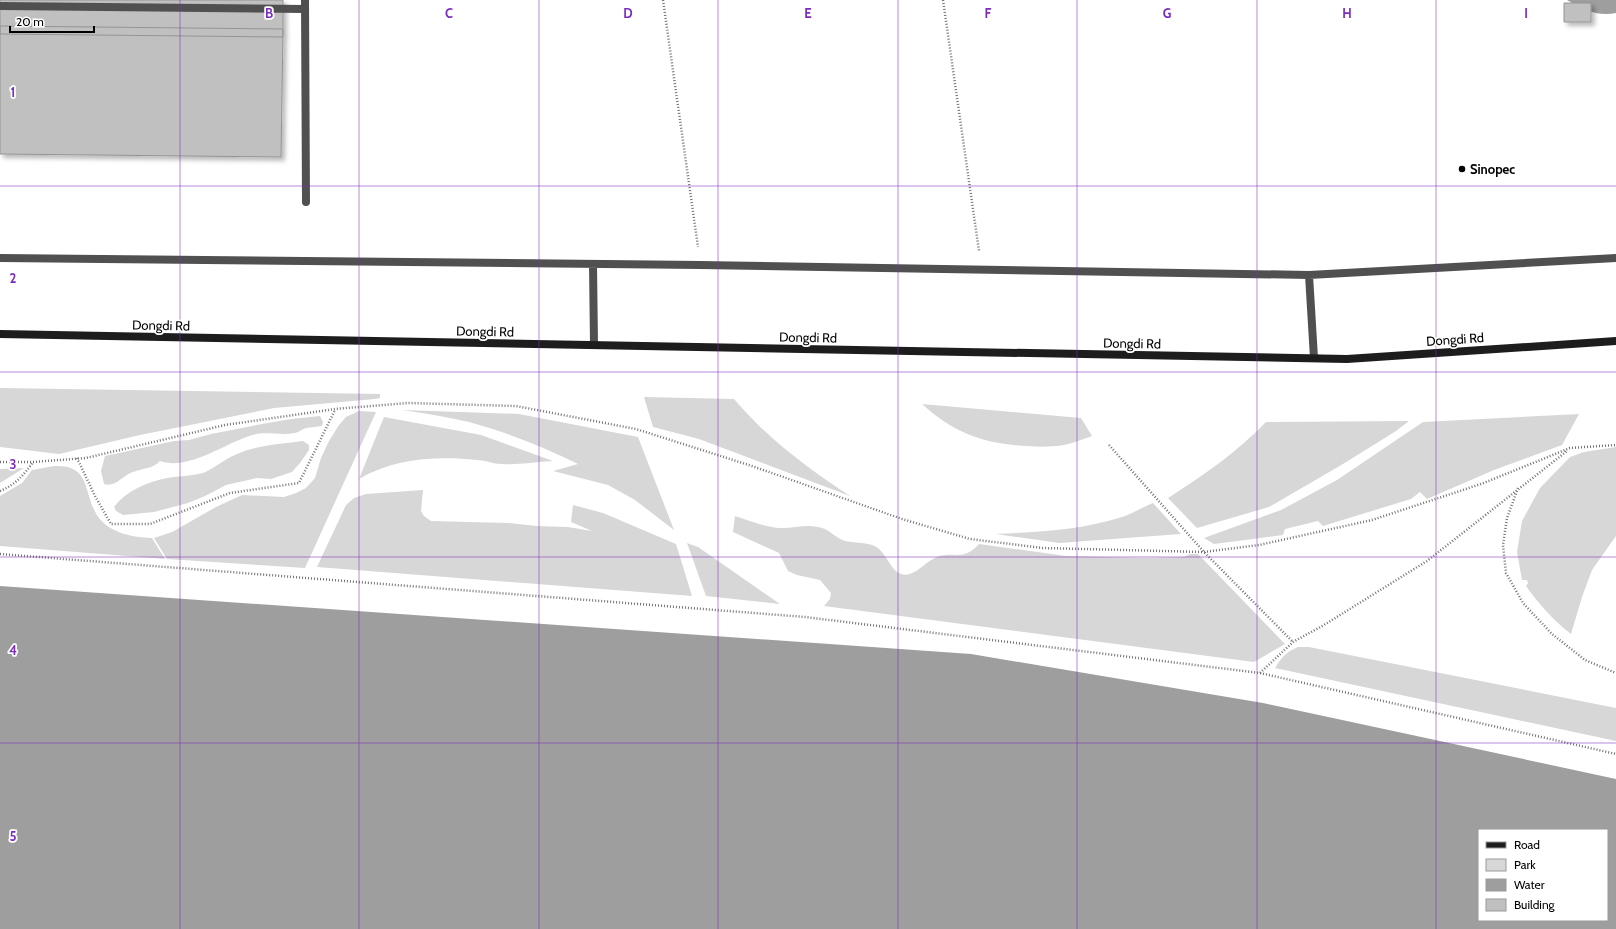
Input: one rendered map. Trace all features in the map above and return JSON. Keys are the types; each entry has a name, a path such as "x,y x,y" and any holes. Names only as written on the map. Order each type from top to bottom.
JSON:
{"main road":[{"name":"Dongdi Rd","path":"0,334 1347,359 1616,341"}],"street":[{"path":"0,6 305,4 306,202"},
{"path":"0,258 700,265 1309,275 1616,258"},
{"path":"593,264 594,345"},
{"path":"1309,275 1314,358"}],"path":[{"path":"664,0 700,265"},
{"path":"943,0 982,270"},
{"path":"0,462 33,462 86,458 225,425 336,409 408,403 516,406 636,429 752,466 902,519 970,539 1043,548 1204,552 1258,545 1372,520 1481,484 1570,448 1616,444"},
{"path":"76,458 111,524 150,524 230,493 299,483 336,409"},
{"path":"1110,445 1204,552 1293,642"},
{"path":"1260,673 1293,642 1324,625 1427,561 1570,448"},
{"path":"0,491 9,487 23,476 33,462"},
{"path":"1519,488 1507,518 1503,545 1506,574 1523,602 1552,634 1585,660 1616,673"},
{"path":"0,554 805,617 1260,673 1616,754"}],"green space":[{"path":"0,388 380,394 380,398 274,408 140,435 59,454 0,447"},
{"path":"644,397 734,399 760,427 788,452 850,496 699,439 653,427"},
{"path":"922,404 1081,418 1092,436 1067,444 1046,447 997,443 958,430 946,423"},
{"path":"402,410 519,414 638,437 674,530 635,500 608,485 553,471 578,464 525,440 469,422"},
{"path":"359,411 376,412 305,568 167,559 154,538 172,532 216,507 242,495 284,497 306,488 315,478 321,458 339,425 346,417"},
{"path":"1579,414 1562,445 1494,470 1427,499 1420,492 1411,499 1323,526 1318,521 1285,529 1283,535 1214,544 1204,538 1281,510 1337,480 1423,422"},
{"path":"320,416 323,422 322,426 306,428 290,434 263,433 252,435 195,459 171,463 160,461 151,467 129,474 115,483 108,485 104,484 101,471 105,456 262,424"},
{"path":"384,417 481,435 553,461 498,464 480,460 446,458 416,460 387,467 359,479"},
{"path":"1409,421 1396,431 1343,464 1269,507 1197,528 1168,498 1220,463 1266,422"},
{"path":"303,441 309,445 309,450 292,472 271,479 257,478 226,485 188,503 154,512 123,515 116,511 114,507 131,492 152,482 167,478 203,473 231,457 251,449 268,445"},
{"path":"1616,447 1616,536 1592,570 1571,634 1552,617 1536,599 1526,586 1528,583 1527,580 1522,580 1517,552 1522,521 1540,488 1570,457 1584,452"},
{"path":"54,466 66,467 75,470 81,476 94,509 104,523 110,528 123,534 152,538 165,559 0,546 0,496 22,483 32,470"},
{"path":"24,468 0,483 0,469"},
{"path":"423,490 421,511 424,516 431,521 509,523 568,527 592,531 571,522 573,505 603,513 676,544 692,596 317,567 346,505 354,498 366,494"},
{"path":"1153,503 1181,534 1059,543 996,534 1044,531 1091,525 1126,516"},
{"path":"735,516 777,528 809,526 818,527 845,541 872,545 881,551 897,572 905,575 918,570 929,561 939,556 961,555 973,550 979,544 1066,556 1144,558 1184,557 1190,554 1198,554 1285,644 1254,662 824,606 830,599 831,593 820,580 797,575 788,571 779,553 733,532"},
{"path":"687,543 698,547 780,604 706,596"},
{"path":"1298,647 1309,647 1616,708 1616,741 1275,668 1285,655"}],"water":[{"path":"1567,0 1616,0 1616,13 1596,13"},
{"path":"0,586 971,654 1263,703 1616,779 1616,929 0,929"}],"building":[{"path":"0,0 283,0 283,37 0,34"},
{"path":"1564,3 1591,3 1591,22 1564,22"},
{"path":"0,26 283,29 281,157 0,154"}],"place":[{"name":"Sinopec","path":"1462,169"}]}
